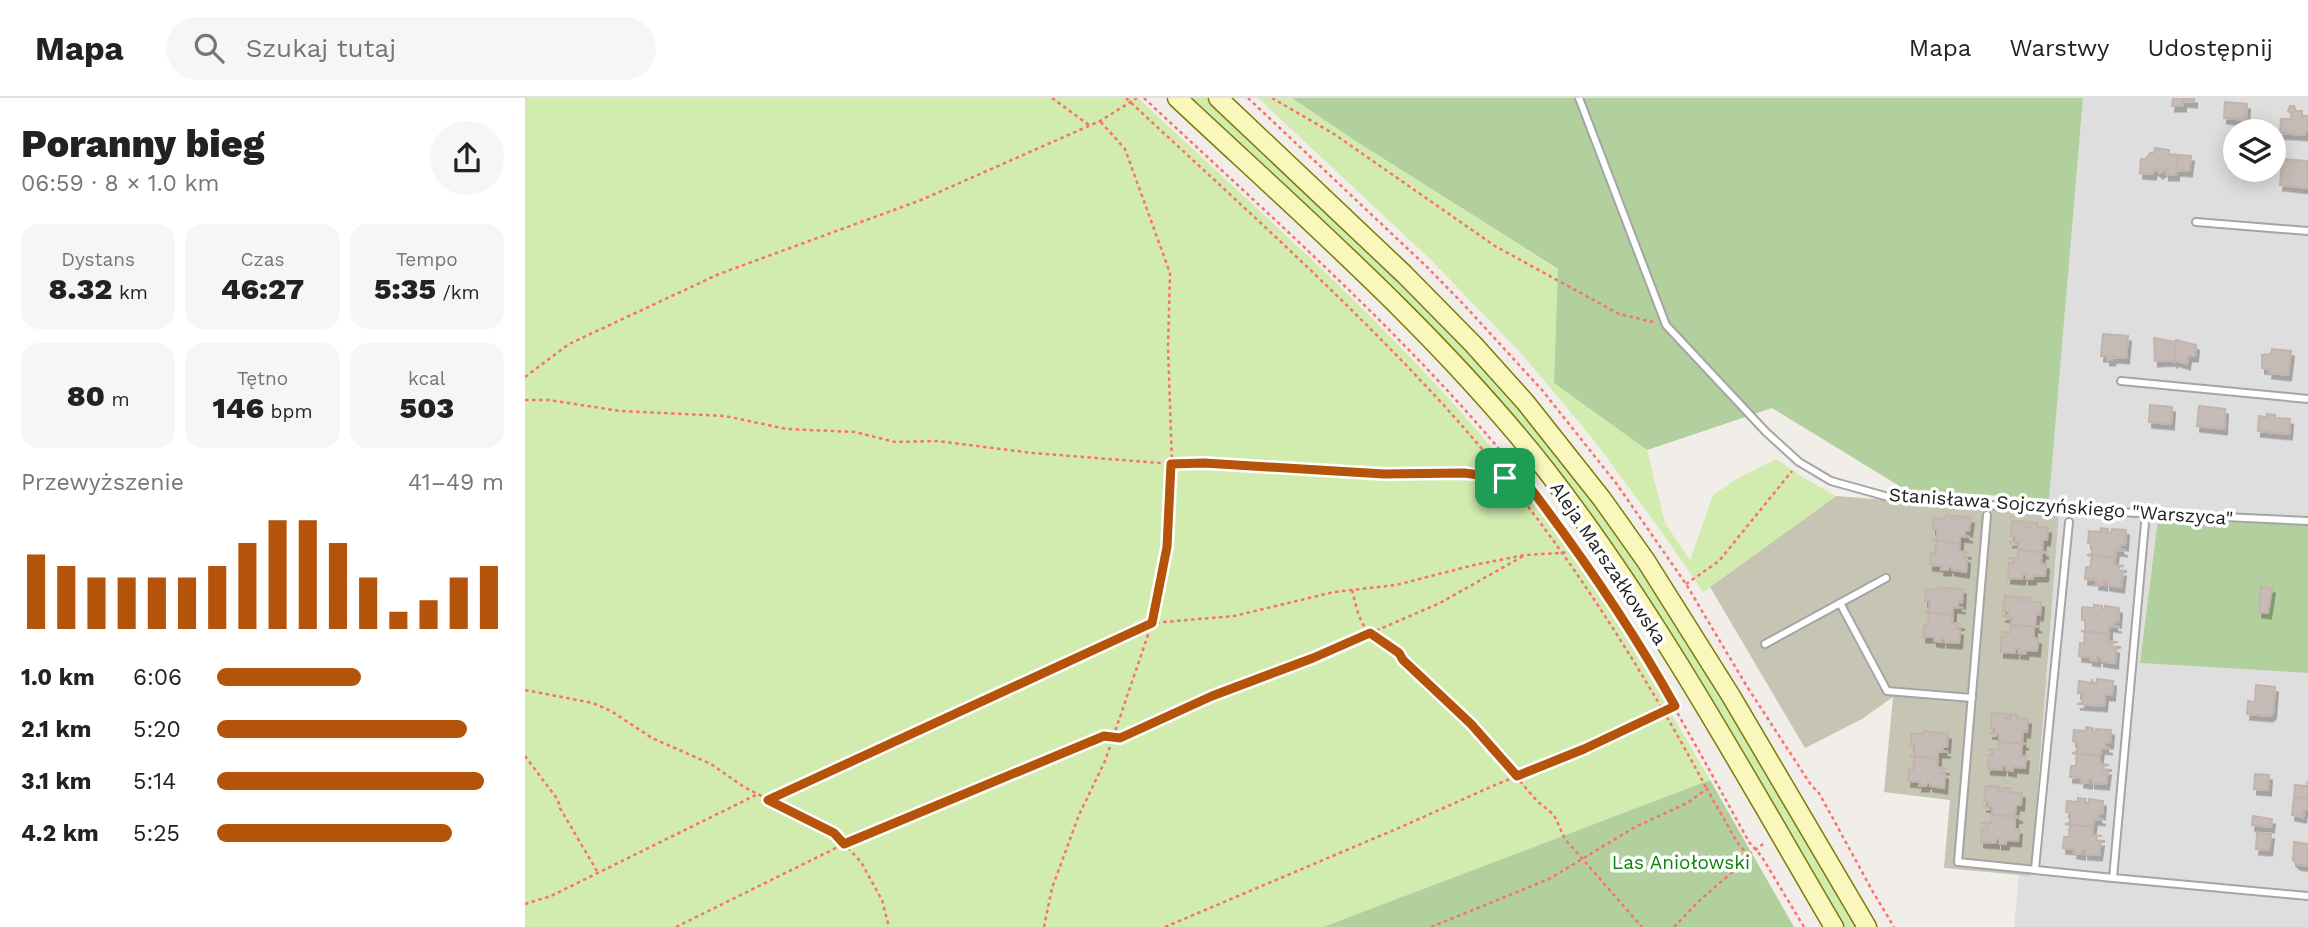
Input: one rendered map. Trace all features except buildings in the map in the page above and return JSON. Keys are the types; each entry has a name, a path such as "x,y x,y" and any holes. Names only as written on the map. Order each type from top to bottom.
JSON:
{"main road":[{"name":"Aleja Marszałkowska","path":"1177,98 1394,302 1471,382 1544,468 1623,576 1834,927"},
{"name":"Aleja Marszałkowska","path":"1217,98 1404,274 1473,344 1526,403 1602,499 1646,561 1731,696 1867,927"}],"lane":[{"path":"1579,98 1666,325"},
{"path":"2196,222 2308,232"},
{"name":"Stanisława Sojczyńskiego \"Warszyca\"","path":"1666,325 1766,432 1799,463 1831,481 1892,498 2031,508 2308,521"},
{"path":"2121,381 2308,399"},
{"path":"1987,515 1958,862 2308,896"},
{"path":"2035,869 2069,522"},
{"path":"2113,878 2145,523"},
{"path":"1765,644 1886,578"},
{"path":"1840,603 1887,691 1972,698"}],"path":[{"path":"1052,98 1090,125"},
{"path":"1126,98 1391,349 1440,400 1505,478 1562,551 1624,643 1737,842 1748,855"},
{"path":"525,377 569,344 719,274 921,200 1100,121 1137,98"},
{"path":"1144,98 1373,313 1444,386 1525,481 1578,552 1627,625 1755,849 1804,927"},
{"path":"1272,98 1334,134 1495,246 1619,314 1666,325"},
{"path":"1044,927 1052,888 1074,827 1105,761 1152,623 1167,547 1171,464 1168,346 1170,273 1125,149 1100,121"},
{"path":"525,400 549,400 619,411 725,416 787,429 855,432 895,442 937,441 1033,453 1171,464 1204,463 1384,474 1464,473 1525,481"},
{"path":"1686,583 1719,561 1799,463"},
{"path":"768,800 1152,623 1234,616 1334,592 1396,585 1525,555 1578,552"},
{"path":"676,927 844,844 1104,736 1120,738 1212,696 1313,658 1440,603 1525,555"},
{"path":"1352,590 1361,622 1370,633 1399,653 1403,660 1471,724 1537,801 1554,815 1565,839 1641,927"},
{"path":"525,690 593,703 611,711 652,738 711,764 757,794 834,833 861,862 882,900 890,927"},
{"path":"1165,927 1584,749 1675,706"},
{"path":"525,756 558,800 559,808 598,873"},
{"path":"1431,927 1549,879 1635,827 1687,803 1707,789"},
{"path":"525,904 551,896 757,794"},
{"path":"1818,796 1894,927"},
{"path":"1674,927 1744,862 1748,855 1768,840"}],"shaded area":[{"path":"2083,98 2308,98 2308,525 2158,519 2140,663 2308,673 2308,927 2014,927 2019,874 2031,875 2059,513 2049,499"},
{"path":"1836,496 2059,513 2031,876 1944,868 1950,800 1884,792 1893,697 1862,719 1805,748 1710,587"}],"green space":[{"path":"525,98 1138,98 1341,288 1438,387 1484,439 1528,493 1578,562 1710,780 1323,927 525,927"},
{"path":"1188,98 1206,98 1389,270 1476,360 1559,454 1607,517 1672,615 1859,927 1844,927 1549,462"},
{"path":"1258,98 1292,98 1558,270 1554,383 1647,450 1665,523 1690,560 1713,495 1735,480 1776,459 1836,496 1703,592 1593,439 1521,353 1429,258"},
{"path":"1292,98 2083,98 2049,499 1906,490 1772,408 1647,450 1554,383 1558,269"},
{"path":"2158,519 2308,525 2308,673 2140,663"},
{"name":"Las Aniołowski","path":"1710,780 1794,927 1323,927"}],"route":[{"path":"1204,463 1384,474 1464,473 1505,478 1525,481 1578,552 1627,625 1675,706 1584,749 1517,776 1471,724 1403,660 1399,653 1370,633 1313,658 1212,696 1120,738 1104,736 844,844 834,833 768,800 1152,623 1167,547 1171,464 1204,463"}]}
